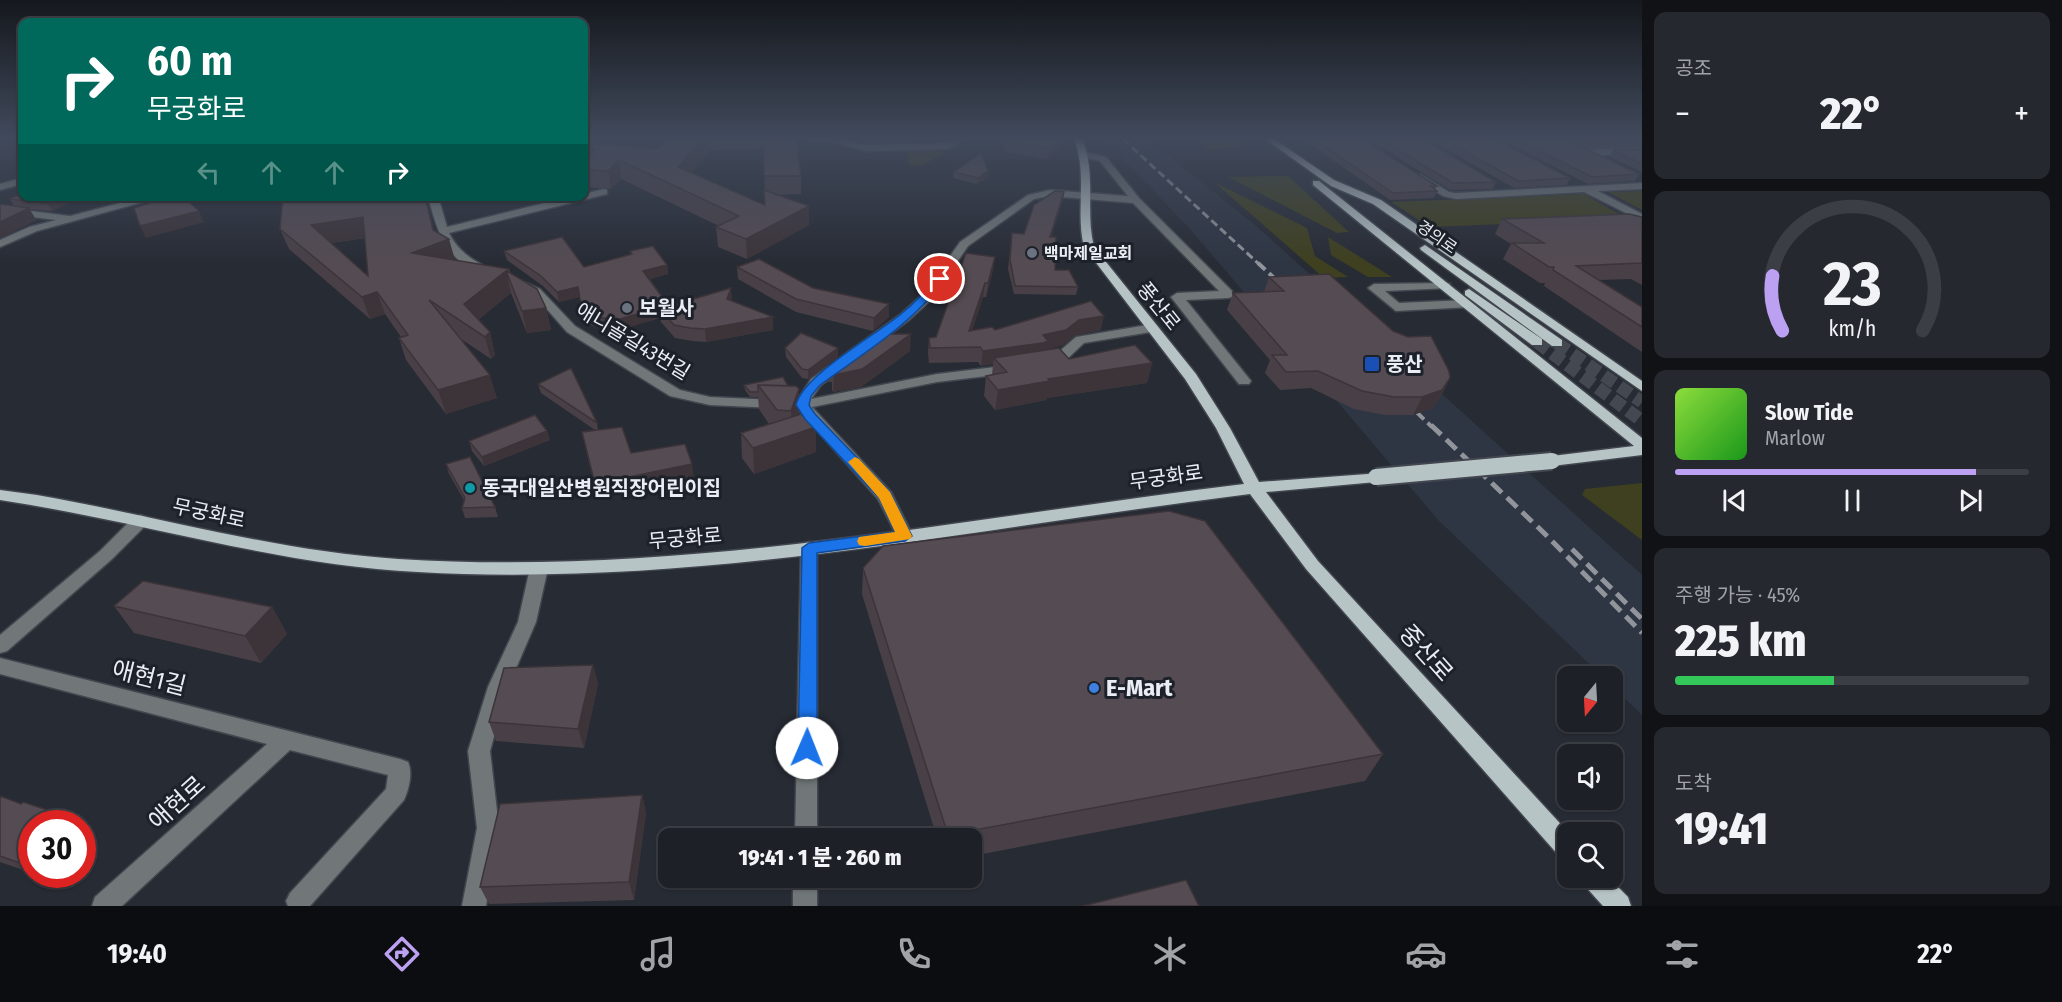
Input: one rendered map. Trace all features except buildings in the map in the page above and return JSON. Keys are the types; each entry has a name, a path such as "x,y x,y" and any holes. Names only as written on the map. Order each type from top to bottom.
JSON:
{"main road":[{"name":"풍산로","path":"1086,181 1085,232 1089,248 1191,377 1218,419 1253,486"},
{"path":"1332,182 1377,202 1642,387"},
{"name":"경의로","path":"1332,182 1557,343"},
{"path":"1316,183 1642,445"},
{"name":"경의로","path":"1316,183 1538,342"},
{"name":"무궁화로","path":"0,495 341,560 420,567 539,568 628,564 809,548 1253,486 1552,461 1642,450"},
{"name":"중산로","path":"1253,486 1346,606 1557,837"},
{"path":"1602,888 1619,906"}],"street":[{"path":"1121,181 1136,200 1228,294 1177,297 1244,381"},
{"path":"1426,181 1446,194 1456,196 1642,186"},
{"path":"1491,181 1512,193"},
{"path":"1571,181 1642,218"},
{"path":"0,187 18,182"},
{"path":"588,195 604,192"},
{"path":"905,536 885,496 810,416 803,405 805,396 816,382 905,317 928,296 964,244 978,232 1039,194 1136,200"},
{"path":"0,244 33,229 141,201"},
{"name":"애니골길43번길","path":"434,201 446,243 468,263 539,291 556,316 571,329 675,393 710,401 803,405 938,378 1026,367 1059,359 1080,340 1098,335 1153,328"},
{"path":"442,231 551,201"},
{"path":"0,210 72,219"},
{"path":"1446,286 1374,288 1396,307 1467,304"},
{"path":"0,646 106,555 140,521"},
{"path":"806,828 809,548"},
{"path":"474,906 489,828 478,751 498,687 527,622 539,568"},
{"name":"애현1길","path":"0,666 400,769 396,793 298,901"},
{"name":"애현로","path":"104,906 286,740"},
{"path":"805,906 806,888"}],"shaded area":[{"path":"1144,181 1200,181 1262,231 1642,575 1642,715 1623,697 1623,666 1591,666 1439,521 1190,229"}],"green space":[{"path":"1236,181 1294,181 1349,232 1337,233"},
{"path":"1214,182 1307,228 1315,256 1348,277 1324,278"},
{"path":"1642,191 1642,210 1608,192"},
{"path":"1584,194 1628,219 1430,227 1391,202"},
{"path":"1328,237 1392,277 1368,277 1331,255"},
{"path":"1642,483 1642,540 1582,495 1585,489"}],"tunnel":[{"path":"1537,342 1642,421"},
{"path":"1557,343 1642,402"}],"railway":[{"path":"1169,181 1260,265"},
{"path":"1258,263 1286,289"},
{"path":"1406,402 1432,427"},
{"path":"1431,425 1544,533 1642,633"},
{"path":"1572,549 1642,619"}],"slow traffic":[{"path":"855,462 885,496 905,536 865,541"}],"place":[{"name":"백마제일교회","path":"1032,253"},
{"name":"보월사","path":"627,308"},
{"name":"풍산","path":"1372,364"},
{"name":"동국대일산병원직장어린이집","path":"470,488"},
{"name":"E-Mart","path":"1094,688"}],"route":[{"path":"807,748 809,548 905,536 885,496 810,416 803,405 805,396 816,382 905,317 928,296 940,279"}]}
